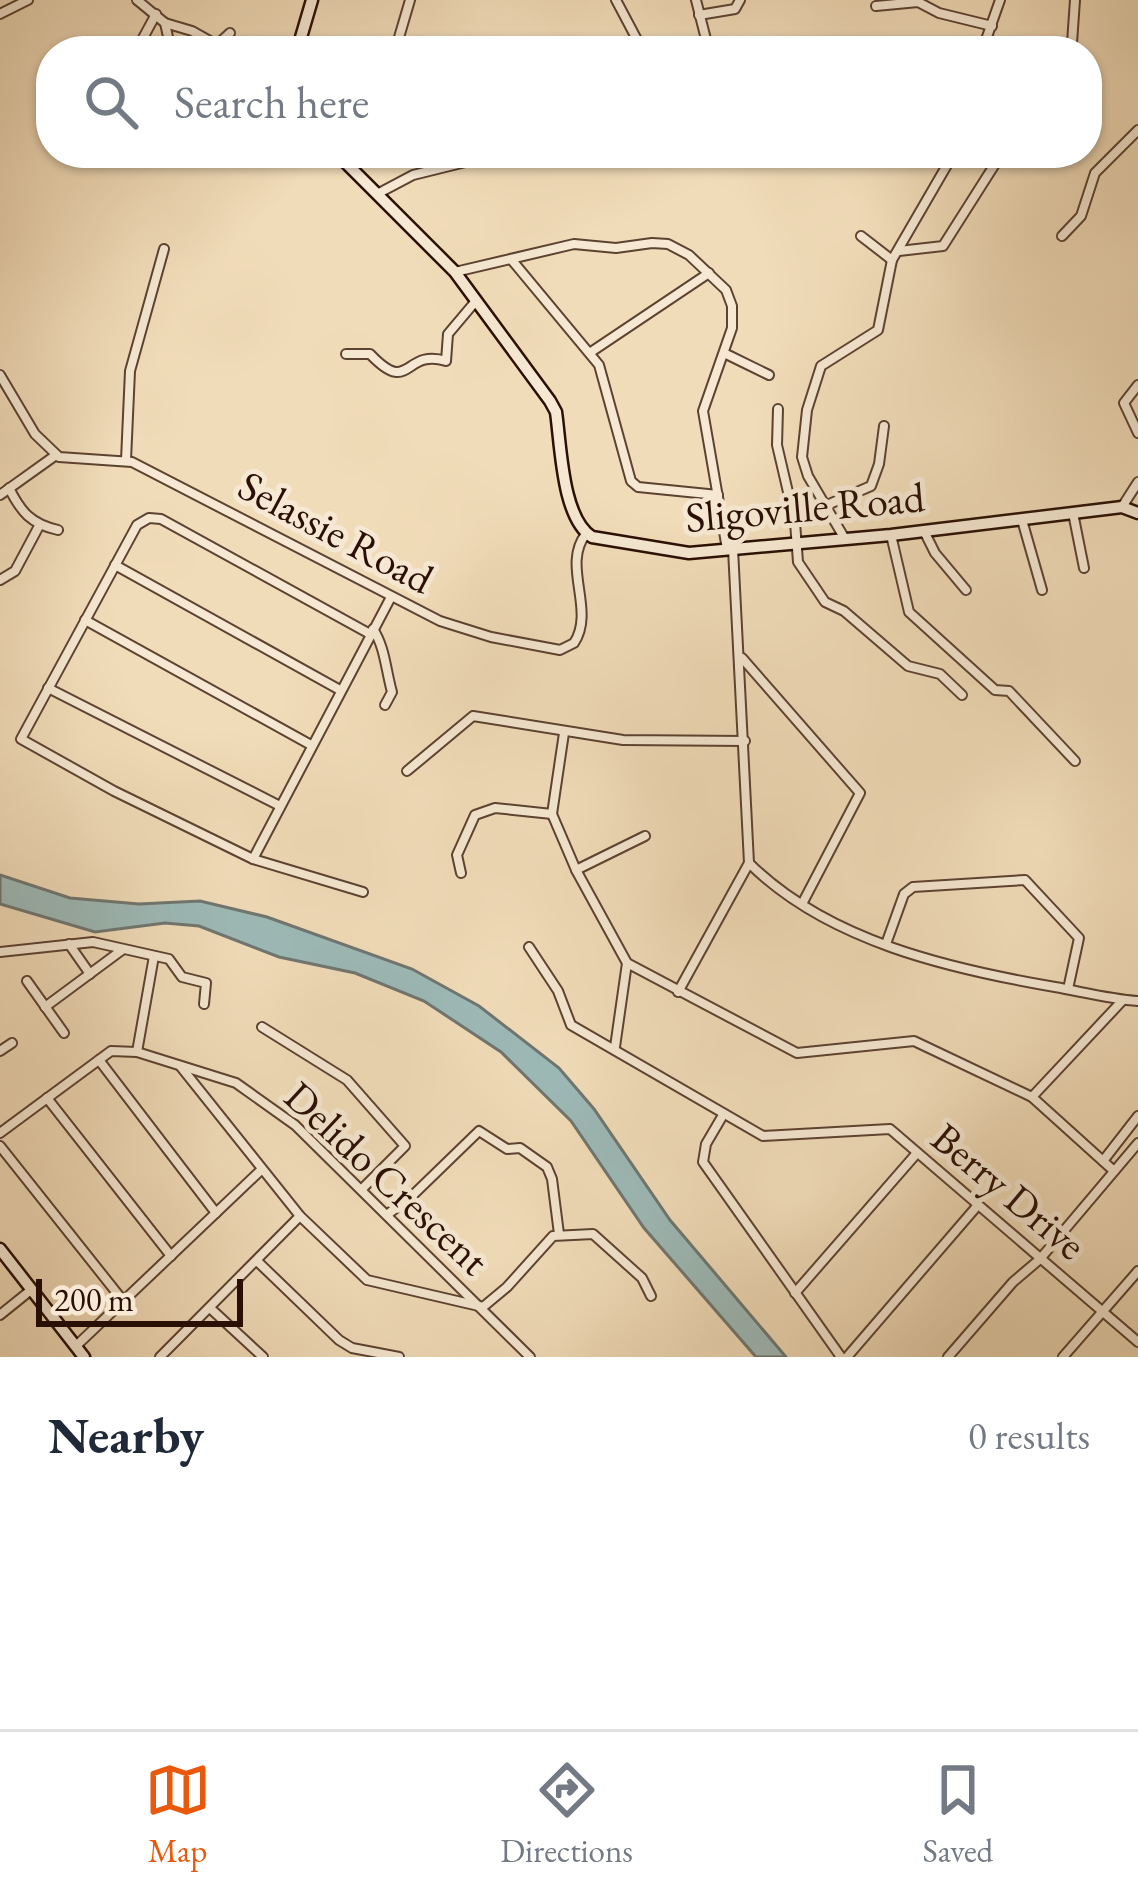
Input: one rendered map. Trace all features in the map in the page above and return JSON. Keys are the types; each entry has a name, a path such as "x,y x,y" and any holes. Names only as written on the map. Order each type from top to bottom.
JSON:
{"street":[{"path":"0,14 28,0"},
{"path":"137,0 165,23 201,36"},
{"path":"301,36 312,0"},
{"path":"399,36 410,0"},
{"path":"616,0 635,36"},
{"path":"696,0 705,36"},
{"path":"699,14 729,10 740,0"},
{"path":"988,36 1000,0"},
{"path":"1072,36 1075,0"},
{"path":"876,6 918,2 939,13 992,26"},
{"path":"144,36 156,14"},
{"path":"165,23 168,36"},
{"path":"227,36 230,33"},
{"path":"1102,166 1138,130"},
{"path":"352,168 454,272 554,406 571,509 586,534"},
{"path":"379,194 413,175 439,168"},
{"path":"845,539 802,457 815,377 830,358 878,330 896,255 945,168"},
{"path":"862,236 896,255 943,246 992,168"},
{"path":"1062,236 1081,216 1100,168"},
{"path":"454,272 574,244 616,248 668,244 710,273 732,306 732,328 704,411 730,550 749,863 678,992"},
{"path":"126,460 130,371 164,249"},
{"path":"511,260 591,352 604,377 631,481 638,487 718,495"},
{"path":"591,352 710,273"},
{"path":"346,354 370,354 395,374 428,357 446,361 448,334 475,302"},
{"path":"724,352 769,375"},
{"path":"0,376 35,434 56,455 4,492 38,526 58,530"},
{"path":"1138,385 1124,403 1138,433"},
{"path":"0,397 7,388"},
{"path":"778,409 777,445 798,562 825,602 844,611 908,666 940,674 962,695"},
{"path":"827,505 871,486 884,426"},
{"name":"Selassie Road","path":"56,455 126,460 465,630 565,649 581,631 576,549 586,534"},
{"path":"1122,507 1138,482"},
{"name":"Sligoville Road","path":"586,534 662,550 730,550 1122,507 1138,513"},
{"path":"1072,512 1084,568"},
{"path":"363,892 253,859 24,743 22,736 137,525 149,518 161,519 371,632 383,644 383,667 392,692 385,705"},
{"path":"1022,520 1042,590"},
{"path":"0,580 15,571 38,526"},
{"path":"924,531 935,553 966,590"},
{"path":"891,535 909,612 995,690 1009,691 1075,761"},
{"path":"115,565 340,690"},
{"path":"253,859 392,597"},
{"path":"85,620 311,745"},
{"path":"740,656 860,793 802,904"},
{"path":"48,688 280,806"},
{"path":"407,771 473,716 564,733 689,743 745,741"},
{"path":"564,733 552,814 576,870 628,963 797,1053 914,1041 1033,1097 1114,1171"},
{"path":"461,873 457,854 476,815 495,808 552,814"},
{"path":"576,870 645,836"},
{"path":"749,863 787,897 886,944 944,964 1138,1001"},
{"path":"886,944 904,894 914,887 1025,880 1079,938 1068,989"},
{"path":"0,952 93,941 154,956 171,961 182,977 205,982 204,1004"},
{"path":"69,944 90,974"},
{"name":"Berry Drive","path":"529,947 558,991 568,1022 763,1136 890,1129 1138,1342"},
{"path":"45,1007 123,949"},
{"path":"137,1052 154,956"},
{"path":"615,1047 628,963"},
{"path":"27,981 64,1033"},
{"path":"1033,1097 1123,1000"},
{"path":"262,1027 346,1080 405,1147 362,1189"},
{"path":"0,1051 12,1042"},
{"name":"Delido Crescent","path":"0,1133 110,1051 137,1052 236,1083 295,1125 530,1357"},
{"path":"99,1060 216,1213"},
{"path":"180,1066 260,1171 367,1280 483,1306 553,1236 593,1234 642,1278 651,1296"},
{"path":"47,1098 171,1256"},
{"path":"723,1115 706,1144 703,1162 844,1357 978,1205"},
{"path":"1103,1161 1138,1117"},
{"path":"388,1214 479,1131 507,1149 520,1148 547,1167 560,1234"},
{"path":"948,1357 1013,1282 1040,1259 1138,1143"},
{"path":"0,1146 124,1302"},
{"path":"795,1293 917,1153"},
{"path":"0,1249 79,1352 260,1171"},
{"path":"167,1355 300,1216"},
{"path":"257,1261 339,1340 352,1348 400,1357"},
{"path":"1063,1357 1138,1271"},
{"path":"0,1315 31,1290"},
{"path":"210,1307 263,1357"}],"water":[{"path":"0,875 70,898 139,904 200,901 267,917 412,969 479,1006 559,1068 594,1109 670,1220 786,1357 756,1357 644,1228 571,1121 501,1052 424,1001 355,973 279,957 199,926 165,923 95,932 0,904"}]}
